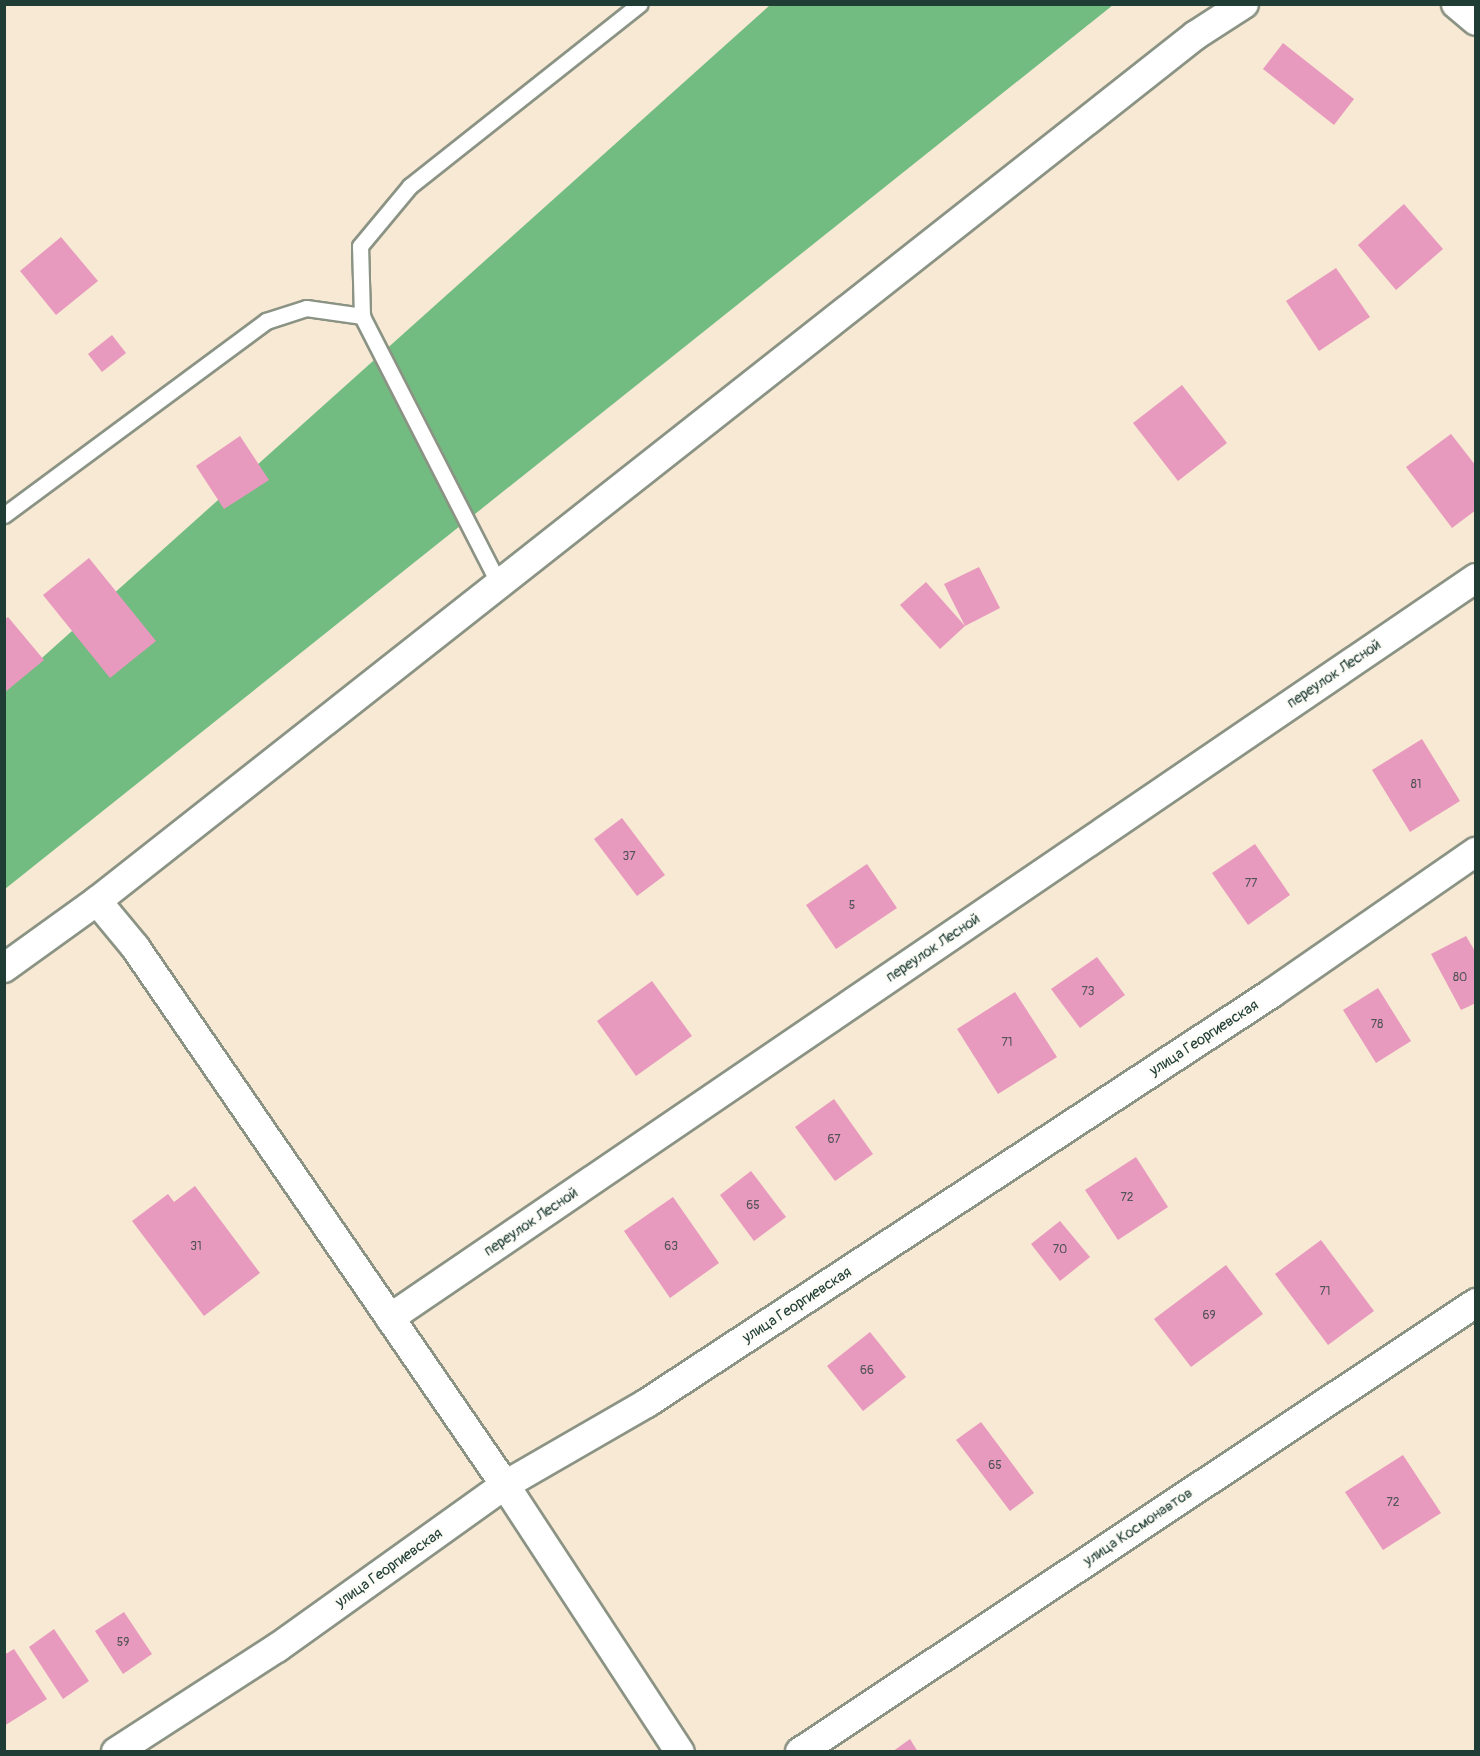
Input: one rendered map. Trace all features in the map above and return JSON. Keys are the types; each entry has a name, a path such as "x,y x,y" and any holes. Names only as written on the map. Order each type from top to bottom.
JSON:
{"street":[{"path":"4,968 97,901 1196,35 1244,4"},
{"path":"1456,4 1476,21"},
{"name":"переулок Лесной","path":"390,1318 1476,578"},
{"name":"улица Георгиевская","path":"116,1752 277,1648 505,1485 657,1397 1272,993 1476,852"},
{"path":"97,901 135,947 505,1485 680,1752"},
{"name":"улица Космонавтов","path":"800,1752 1476,1303"}],"lane":[{"path":"499,584 362,316 360,246 410,186 640,4"},
{"path":"4,515 266,321 306,308 362,316"}],"green space":[{"path":"770,5 1113,5 5,889 4,692"}],"building":[{"path":"1283,43 1354,99 1334,125 1263,69"},
{"path":"1404,204 1443,249 1396,290 1358,245"},
{"path":"61,237 98,281 56,315 20,271"},
{"path":"1336,268 1370,317 1319,351 1286,301"},
{"path":"112,335 126,353 102,372 88,354"},
{"path":"1182,385 1227,443 1178,481 1133,423"},
{"path":"1451,434 1476,466 1476,510 1452,528 1406,467"},
{"path":"240,436 269,480 224,509 196,466"},
{"path":"89,558 156,641 110,678 43,595"},
{"path":"979,567 1000,608 965,626 944,584"},
{"path":"926,582 965,626 940,649 900,605"},
{"path":"8,617 44,660 4,693 4,620"},
{"path":"1422,739 1460,801 1410,832 1372,770"},
{"path":"622,818 665,875 637,896 594,839"},
{"path":"1255,844 1290,895 1248,925 1212,873"},
{"path":"867,864 897,908 836,949 806,905"},
{"path":"1466,936 1476,953 1476,1003 1461,1010 1431,954"},
{"path":"1097,957 1125,995 1080,1028 1051,989"},
{"path":"652,981 692,1036 636,1076 597,1021"},
{"path":"1378,988 1411,1041 1376,1063 1343,1010"},
{"path":"1015,992 1057,1057 998,1094 957,1029"},
{"path":"834,1099 873,1154 835,1181 795,1127"},
{"path":"1136,1157 1168,1207 1118,1240 1085,1190"},
{"path":"751,1171 786,1217 754,1241 720,1195"},
{"path":"195,1186 260,1273 204,1316 132,1221 168,1194 174,1202"},
{"path":"673,1197 719,1263 670,1298 624,1231"},
{"path":"1060,1221 1090,1257 1060,1281 1031,1244"},
{"path":"1321,1240 1374,1311 1328,1345 1275,1274"},
{"path":"1226,1265 1263,1314 1191,1367 1154,1319"},
{"path":"870,1332 906,1377 863,1411 827,1366"},
{"path":"981,1422 1034,1493 1010,1511 956,1440"},
{"path":"1403,1455 1441,1513 1383,1550 1345,1492"},
{"path":"124,1612 152,1654 123,1674 95,1631"},
{"path":"54,1629 89,1681 63,1699 29,1647"},
{"path":"14,1649 47,1699 4,1726 4,1655"},
{"path":"910,1739 918,1752 892,1752"}]}
